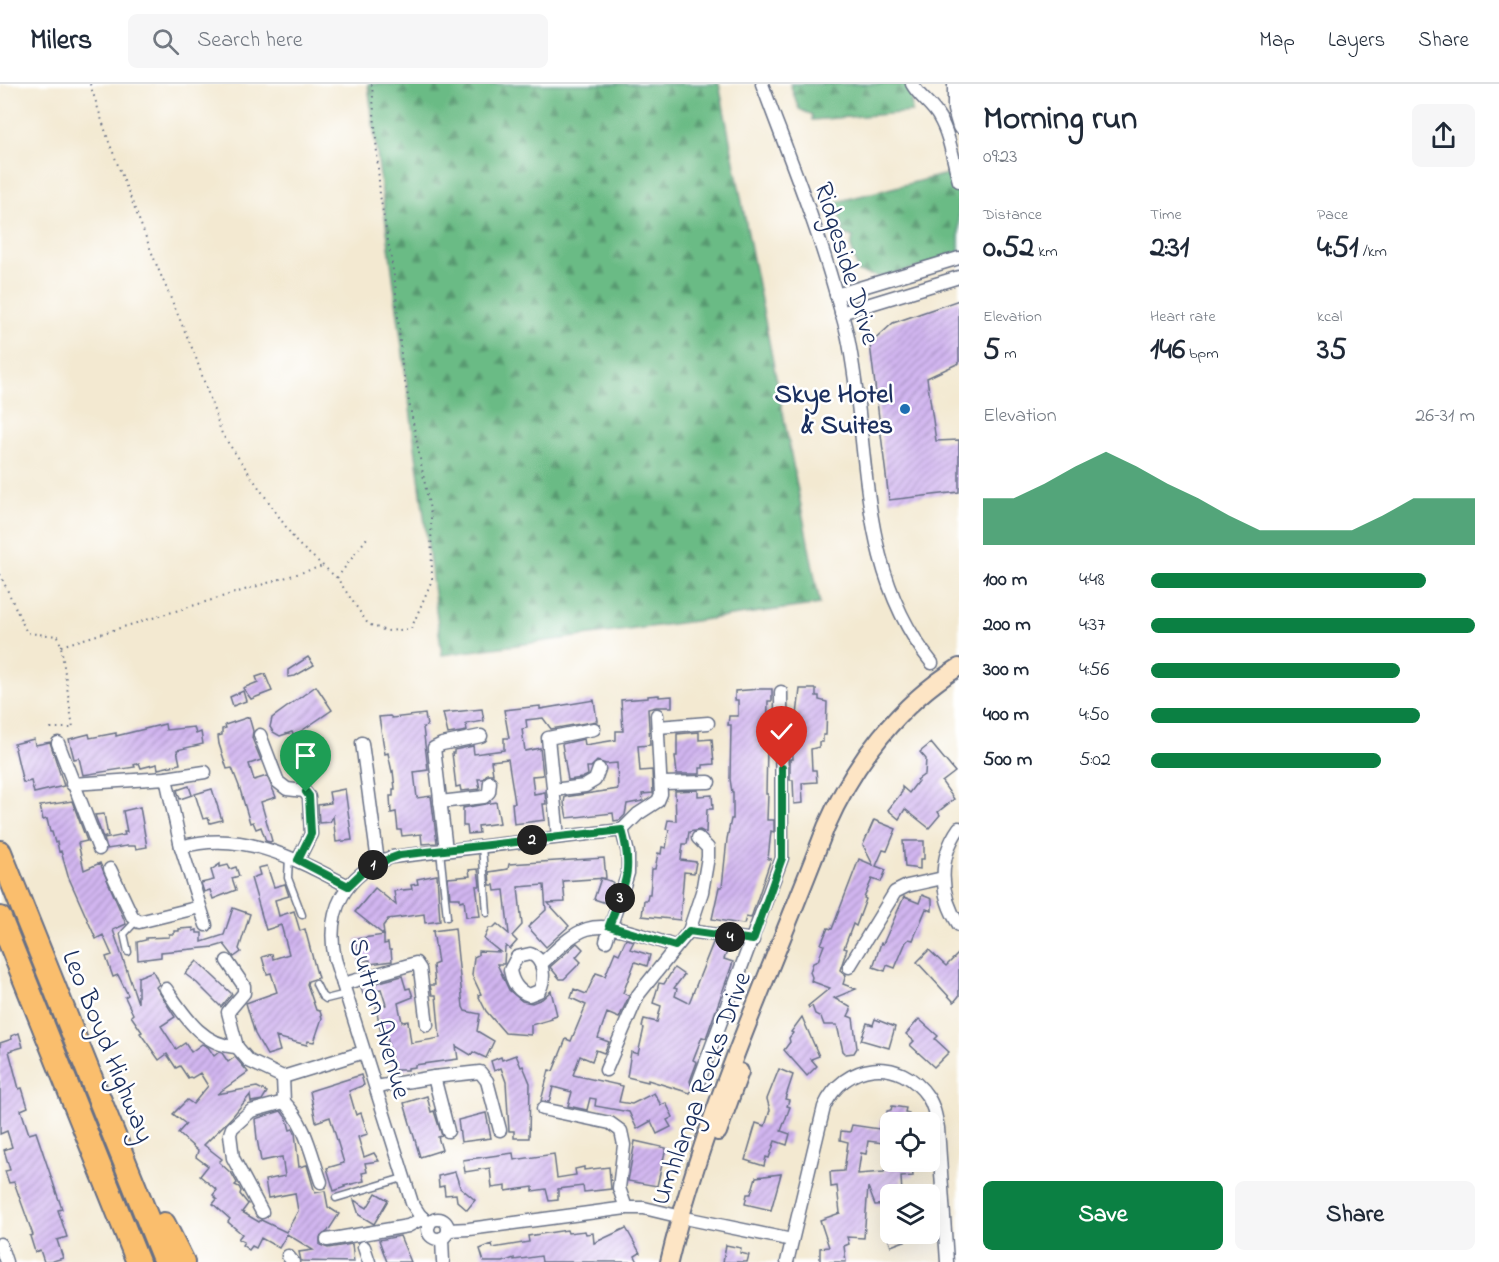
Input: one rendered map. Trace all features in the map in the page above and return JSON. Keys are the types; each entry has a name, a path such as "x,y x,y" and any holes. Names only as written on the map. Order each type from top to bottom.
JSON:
{"highway":[{"name":"Leo Boyd Highway","path":"0,852 165,1262"},
{"name":"Leo Boyd Highway","path":"0,918 136,1262"},
{"path":"81,1056 183,1262"}],"main road":[{"name":"Umhlanga Rocks Drive","path":"681,1262 685,1218 719,1096 841,793 879,738 896,719 914,701 959,667"},
{"name":"Umhlanga Rocks Drive","path":"669,1262 747,1052 843,810 859,780 892,735 928,700 959,678"}],"street":[{"name":"Ridgeside Drive","path":"762,84 825,253 848,336 861,420 874,539 894,602 916,644 932,663"},
{"path":"912,84 943,124 959,181"},
{"path":"954,84 954,110 959,127"},
{"path":"836,296 959,258"},
{"path":"841,313 959,277"},
{"path":"698,1083 781,863 783,852 781,692"},
{"path":"606,940 628,873 628,853 622,830 638,814 658,801 661,794 657,721 708,723"},
{"path":"558,837 548,738 594,729"},
{"path":"260,735 278,782 287,789 304,791 309,796 311,834 294,858"},
{"path":"443,850 440,802 433,751 435,747 481,736"},
{"path":"58,743 99,849"},
{"path":"362,743 378,862"},
{"path":"553,790 585,786 596,780 599,769"},
{"path":"72,784 166,778 205,772"},
{"path":"166,778 181,847 206,925"},
{"path":"440,802 484,797 490,789 490,782"},
{"path":"662,783 709,782"},
{"path":"959,828 948,846 943,878 946,901 959,925"},
{"name":"Sutton Avenue","path":"445,1234 434,1238 430,1235 426,1221 414,1209 403,1178 332,945 336,908 348,886 362,872 378,862 400,855 622,830"},
{"path":"606,1070 638,995 689,931 702,892 708,857 708,848 698,838"},
{"path":"181,847 200,841 217,840 262,848 294,858 348,886"},
{"path":"110,869 136,921 142,923 200,907"},
{"path":"849,968 895,892 907,886 943,878"},
{"path":"542,964 566,942 585,930 609,926 675,946"},
{"path":"689,931 753,940"},
{"path":"227,961 244,986 244,990 228,1012 237,1047 249,1061 283,1077 364,1052"},
{"path":"344,989 416,963 420,969 427,1025"},
{"path":"166,990 194,1028 226,1047 237,1047"},
{"path":"787,1262 824,1107 829,1097 852,1075 862,1071 885,1069 907,1076 925,1093 933,1106 938,1128 947,1262"},
{"path":"376,1087 478,1071 487,1081 500,1130"},
{"path":"283,1077 284,1102 303,1127 321,1182"},
{"path":"434,1077 448,1131"},
{"path":"262,1212 238,1171 233,1158 230,1134 232,1128 251,1111 284,1102"},
{"path":"543,1109 610,1123 621,1131 624,1145 619,1188 626,1208"},
{"path":"443,1262 445,1234 626,1208 644,1208 792,1240"},
{"path":"327,1240 426,1221"},
{"path":"0,1244 6,1262"},
{"path":"364,1247 369,1262"}],"lane":[{"path":"482,846 487,913"},
{"path":"443,850 447,917"},
{"path":"294,858 288,878 302,915"},
{"path":"128,952 124,934 136,921"},
{"path":"316,984 324,998 344,989"},
{"path":"336,1198 403,1178"}],"path":[{"path":"90,84 109,142 157,266 195,355 222,434 297,543 337,578 368,624 386,631 411,628 432,580 431,515 402,366 395,282 380,195 372,84"},
{"path":"337,578 367,538"},
{"path":"61,646 323,566"},
{"path":"0,574 27,633 58,636 73,728 51,728"}],"green space":[{"path":"368,84 719,84 820,604 442,655"},
{"path":"790,84 910,84 912,112 812,120 812,115 799,109"},
{"path":"959,171 959,258 879,277 858,272 851,247 853,237 844,234 836,202"}],"building":[{"name":"Skye Hotel & Suites","path":"959,300 959,363 927,378 936,441 959,440 959,492 889,500 870,344 893,323"},
{"path":"308,657 314,665 295,676 288,677 288,670"},
{"path":"265,674 272,691 251,699 243,688 258,682 256,677"},
{"path":"316,686 332,710 294,736 292,732 280,736 273,732 270,727 272,718"},
{"path":"772,689 772,701 768,701 766,794 768,794 767,820 774,820 774,832 771,831 768,859 771,859 751,918 746,917 744,924 712,919 719,887 722,887 727,839 731,819 733,819 729,716 738,716 738,700 735,700 735,691"},
{"path":"800,689 816,689 816,696 819,696 819,700 827,702 826,735 823,735 823,742 819,742 819,747 811,749 812,770 816,770 817,782 802,783 803,803 794,804 793,780 790,780 790,759 793,759 791,724 796,724"},
{"path":"243,691 246,701 233,706 230,697"},
{"path":"659,695 659,697 672,696 672,707 648,709 650,745 638,746 640,771 652,770 653,793 642,794 643,801 627,804 625,815 620,820 614,821 613,813 567,818 565,797 618,789 617,763 606,764 597,761 591,767 587,767 588,775 568,780 562,744 584,739 585,745 616,740 616,731 623,731 621,700"},
{"path":"594,700 597,721 551,729 543,718 526,720 527,728 522,729 525,751 540,748 543,775 532,776 534,794 545,792 546,804 543,804 545,820 514,824 512,803 515,803 508,759 491,761 493,774 487,774 483,779 478,779 480,789 461,791 460,786 456,787 452,753 454,750 473,746 474,754 504,750 504,738 509,738 504,710 540,706 540,709"},
{"path":"482,709 484,721 466,724 467,731 448,734 443,713"},
{"path":"425,714 427,726 423,727 428,770 414,772 417,798 431,796 437,843 422,844 421,834 402,836 401,830 398,830 396,812 391,813 390,796 393,796 393,789 395,789 393,771 388,753 385,754 379,717 390,716 392,718"},
{"path":"249,717 253,731 252,738 261,760 249,764 254,780 267,776 276,797 261,802 272,841 270,842 266,841 261,827 256,829 253,822 250,823 232,768 227,769 219,744 218,736 222,735 222,729 226,728 225,725"},
{"path":"165,724 166,730 194,727 196,734 201,732 203,744 177,750 180,764 158,769 157,764 141,768 139,763 134,765 135,767 83,775 79,758 74,759 69,739 89,734 90,738 116,733 116,736"},
{"path":"699,732 699,740 712,739 714,764 703,765 703,768 700,768 700,774 677,774 675,756 677,756 677,734"},
{"path":"34,739 35,745 50,742 64,786 34,793 31,781 23,783 14,744"},
{"path":"931,743 955,772 942,782 954,799 938,812 940,815 929,828 905,809 899,819 888,810 902,792 902,787 909,793 917,780 925,774 926,759 920,752"},
{"path":"189,786 192,795 180,799 177,790"},
{"path":"212,789 222,820 210,823 208,818 203,819 195,794"},
{"path":"345,789 352,840 336,842 333,816 330,822 319,823 318,805 331,803 329,792"},
{"path":"698,790 698,796 712,795 713,809 707,809 706,833 700,830 689,832 687,844 683,844 681,860 696,862 694,873 684,872 680,920 642,916 644,900 647,900 650,894 652,869 655,869 658,853 661,854 662,847 666,848 668,820 676,821 675,791"},
{"path":"72,801 87,841 78,843 84,870 100,863 126,924 113,930 138,1003 138,977 153,971 159,984 156,987 175,1017 161,1026 176,1049 185,1043 191,1052 202,1044 208,1047 214,1056 219,1052 222,1053 228,1062 235,1057 248,1072 217,1094 257,1087 267,1092 262,1100 251,1102 250,1095 204,1145 222,1159 219,1162 232,1174 237,1183 235,1185 239,1187 240,1194 248,1204 242,1212 259,1222 261,1220 286,1232 298,1211 295,1193 268,1198 265,1180 285,1176 282,1157 261,1161 257,1139 255,1119 281,1111 287,1119 290,1130 293,1129 295,1133 299,1167 307,1165 315,1193 325,1191 328,1207 339,1214 328,1231 320,1237 320,1245 328,1248 352,1244 354,1262 301,1261 299,1252 313,1250 287,1234 279,1248 261,1238 256,1248 252,1246 249,1250 242,1245 244,1242 238,1239 242,1234 213,1204 217,1199 213,1195 217,1190 200,1176 208,1166 196,1157 198,1151 178,1133 186,1124 173,1114 187,1100 193,1104 208,1086 200,1073 188,1078 180,1066 176,1068 167,1054 159,1060 131,1016 133,1014 125,997 128,995 118,975 113,977 106,957 112,955 103,935 96,939 68,876 61,851 59,852 57,842 55,843 52,832 50,832 47,819 43,820 40,806"},
{"path":"496,802 500,823 478,826 479,833 468,834 467,826 463,826 463,808"},
{"path":"140,807 147,847 136,849 135,846 127,846 107,849 104,839 125,835 124,832 127,832 123,811"},
{"path":"104,814 108,836 103,838 95,815"},
{"path":"874,820 896,829 887,851 883,850 876,866 886,870 881,882 872,879 856,926 853,924 844,948 847,949 840,970 846,975 843,984 856,989 834,998 850,1007 848,1016 853,1018 857,1048 854,1053 846,1054 843,1051 837,1025 824,1025 812,1006 809,1008 808,1006 830,988 811,981 810,972 813,963 818,961 824,945 821,944 828,928 832,929 859,859 873,865 863,845"},
{"path":"903,841 924,841 924,859 920,859 920,869 905,867"},
{"path":"604,858 606,878 563,881 565,902 548,903 569,926 546,947 528,927 546,910 544,885 518,887 522,925 512,936 517,941 510,949 506,946 505,948 504,964 497,964 509,990 522,1001 532,1003 542,999 551,991 557,1015 551,1017 552,1019 531,1025 531,1035 505,1033 486,1011 472,975 474,957 478,955 478,951 500,952 484,939 489,928 497,924 509,934 504,890 495,891 494,885 490,885 489,872 508,869 509,864"},
{"path":"220,864 220,867 228,865 230,869 236,867 239,876 232,878 236,890 213,899 210,890 204,892 201,883 214,880 211,870"},
{"path":"267,866 274,887 285,884 289,896 275,900 279,916 294,911 300,931 305,929 318,978 308,981 307,984 316,1010 320,1011 322,1018 314,1042 308,1041 307,1045 276,1037 280,1051 267,1055 255,1034 246,1003 277,992 271,973 267,974 262,957 272,954 273,959 289,954 281,925 266,930 251,878 260,875 258,868"},
{"path":"478,869 480,886 476,886 480,916 466,917 464,900 450,898 448,878 470,876 469,870"},
{"path":"437,875 440,921 425,923 424,914 388,919 383,926 384,935 355,912 375,888 396,905 394,891 412,889 411,885 418,884 417,879"},
{"path":"601,878 613,882 606,903 594,899"},
{"path":"922,895 932,899 932,911 926,909 913,940 909,939 906,942 895,968 887,965 885,971 873,967 881,943 883,944 904,897 919,903"},
{"path":"233,908 250,914 239,949 241,952 234,957 224,944 161,952 161,957 138,960 137,942 146,940 146,938 169,937 169,934 174,934 174,931 179,931 179,929 193,928 193,931 197,930 197,933 202,933 202,942 224,935"},
{"path":"455,928 463,1007 465,1011 480,1014 477,1031 494,1041 486,1058 473,1052 471,1055 456,1046 458,1059 415,1065 408,1070 395,1070 387,1037 382,1038 376,1007 386,1005 381,989 363,994 361,987 402,976 406,989 410,988 413,997 398,1003 402,1022 408,1021 411,1043 440,1038 436,995 432,995 430,985 435,985 433,965 438,963 433,931"},
{"path":"384,935 384,944 388,943 392,961 370,964 370,960 359,961 356,939"},
{"path":"626,939 634,941 630,949 650,955 647,966 635,962 623,993 629,996 619,1018 607,1013 598,1038 609,1042 604,1053 596,1050 592,1061 580,1056 573,1075 623,1086 619,1102 632,1104 654,1093 661,1105 666,1103 673,1117 667,1120 671,1127 657,1134 651,1121 637,1129 629,1112 595,1106 596,1099 590,1098 587,1110 568,1106 572,1092 553,1087 549,1102 541,1101 549,1070 553,1071 566,1039 571,1041 586,1005 571,998 574,989 586,994 596,973 605,976 615,952 619,954"},
{"path":"577,943 583,949 576,957 581,962 564,979 560,979 550,967"},
{"path":"713,943 729,947 724,959 733,962 706,1038 702,1037 693,1060 697,1062 690,1081 692,1088 690,1093 648,1080 648,1082 627,1077 631,1052 638,1054 644,1019 657,1022 661,1006 653,1003 659,983 664,984 674,968 684,975 674,988 677,989 675,996 689,1003"},
{"path":"929,950 946,966 959,953 959,996 954,1002 917,962"},
{"path":"197,961 232,994 221,1007 185,974"},
{"path":"802,1017 819,1056 811,1059 817,1066 807,1076 784,1050 790,1042 789,1038 793,1033 791,1032"},
{"path":"875,1019 895,1027 889,1048 861,1040 867,1023 873,1025"},
{"path":"919,1019 938,1036 935,1039 949,1052 934,1067 910,1045 914,1041 906,1034"},
{"path":"19,1033 23,1047 9,1051 19,1089 22,1088 28,1107 21,1110 29,1134 36,1132 62,1209 58,1210 67,1237 57,1240 63,1258 50,1262 44,1262 40,1250 35,1252 30,1236 33,1235 14,1182 9,1183 5,1171 10,1170 4,1150 12,1147 7,1131 0,1134 0,1043 12,1039 11,1036"},
{"path":"516,1055 530,1083 529,1138 514,1138 514,1131 509,1131 506,1082 501,1068 494,1071 491,1061"},
{"path":"779,1069 793,1075 785,1099 789,1100 787,1106 790,1107 781,1131 790,1134 787,1145 775,1141 764,1166 745,1160 756,1123 765,1126 770,1110 767,1099"},
{"path":"361,1075 364,1085 349,1091 356,1115 361,1113 368,1134 358,1137 364,1157 374,1153 379,1161 365,1163 367,1172 362,1173 364,1181 334,1191 327,1168 344,1163 330,1117 316,1122 310,1091"},
{"path":"427,1096 431,1112 434,1111 442,1136 438,1137 442,1150 420,1157 404,1103"},
{"path":"892,1106 906,1108 905,1112 887,1112 891,1110"},
{"path":"486,1113 491,1138 461,1142 458,1120"},
{"path":"880,1124 880,1143 868,1141 866,1154 861,1153 858,1174 913,1172 913,1176 901,1177 901,1184 880,1184 880,1205 875,1205 868,1187 864,1238 847,1237 849,1244 844,1246 846,1262 820,1262 820,1248 829,1247 820,1220 840,1213 837,1186 831,1187 830,1172 844,1171 848,1142 840,1140 841,1131 850,1132 852,1125 879,1129"},
{"path":"635,1141 666,1148 657,1186 628,1181"},
{"path":"513,1153 514,1160 554,1154 557,1178 576,1175 575,1169 584,1167 584,1170 609,1167 611,1189 584,1192 583,1186 558,1189 558,1200 549,1201 546,1189 533,1191 533,1187 506,1191 506,1186 492,1188 490,1168 465,1172 463,1160"},
{"path":"455,1172 460,1187 475,1200 467,1210 457,1201 456,1194 445,1195 444,1186 439,1187 438,1176"},
{"path":"781,1174 771,1210 745,1204 747,1194 751,1194 756,1177"},
{"path":"376,1193 388,1200 374,1224 359,1215 354,1200 367,1208"},
{"path":"626,1228 640,1253 635,1256 638,1262 542,1262 541,1256 514,1260 514,1258 503,1262 484,1262 480,1249 492,1244 493,1248 529,1242 528,1236 567,1230 568,1233 585,1231 586,1234 593,1233 594,1243"},
{"path":"400,1236 411,1262 387,1262 379,1240"},
{"path":"726,1245 741,1248 740,1253 749,1255 747,1262 723,1262"}],"place":[{"name":"Skye Hotel & Suites","path":"905,409"}],"route":[{"path":"306,792 309,796 311,834 298,860 348,886 368,867 400,855 622,830 628,853 628,873 609,926 675,946 689,931 753,940 782,858 782,768"}]}
